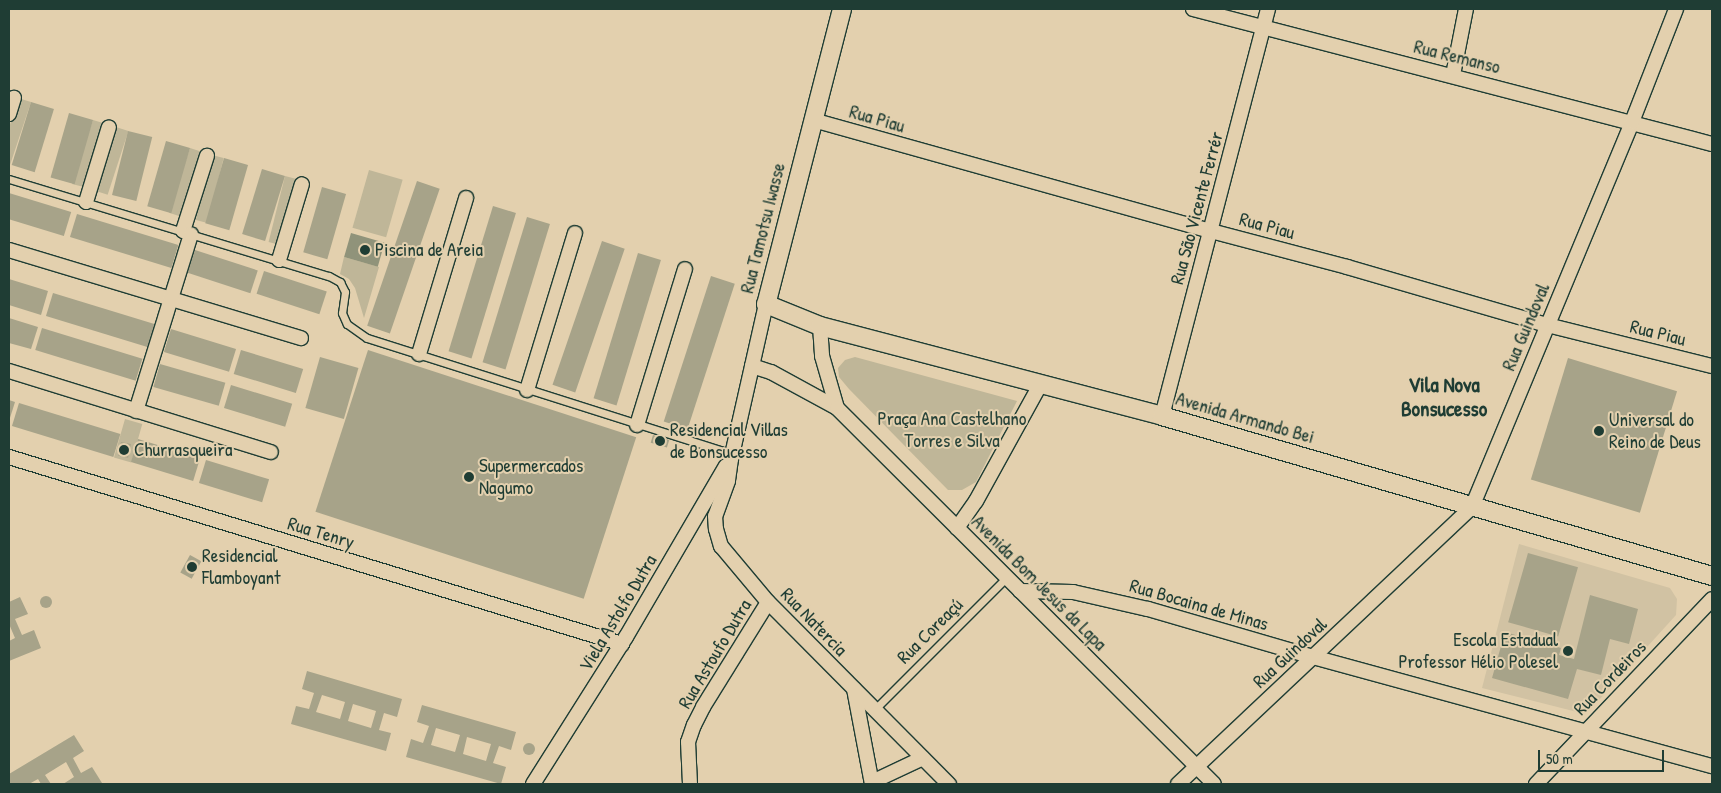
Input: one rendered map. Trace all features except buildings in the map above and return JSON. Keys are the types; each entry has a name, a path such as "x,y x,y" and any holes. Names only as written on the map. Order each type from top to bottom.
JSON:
{"street":[{"name":"Rua Tamotsu Iwasse","path":"731,457 766,304 842,9"},
{"name":"Rua Remanso","path":"1193,9 1453,75 1712,144"},
{"name":"Rua São Vicente Ferrér","path":"1162,416 1265,28 1268,9"},
{"path":"1453,75 1466,9"},
{"name":"Rua Guindoval","path":"1178,784 1195,765 1314,657 1472,507 1632,122 1676,9"},
{"path":"9,114 14,98"},
{"name":"Rua Piau","path":"813,120 1210,231 1347,267 1547,325 1712,366"},
{"path":"86,202 109,127"},
{"path":"136,411 171,299 207,156"},
{"path":"279,260 302,184"},
{"path":"419,354 466,198"},
{"path":"528,390 575,233"},
{"path":"9,250 301,338"},
{"path":"637,425 685,269"},
{"name":"Avenida Armando Bei","path":"766,304 820,326 1162,416 1712,576"},
{"name":"Avenida Bom Jesus da Lapa","path":"820,326 822,356 837,408"},
{"name":"Avenida Bom Jesus da Lapa","path":"752,366 771,372 837,408 1214,784"},
{"path":"9,371 271,452"},
{"path":"958,528 976,501 1040,384"},
{"name":"Rua Tenry","path":"9,457 622,644"},
{"name":"Rua Natercia","path":"731,457 728,481 715,516 716,529 721,546 768,602 949,784"},
{"name":"Viela Astolfo Dutra","path":"533,784 622,644 731,457"},
{"name":"Rua Bocaina de Minas","path":"1020,591 1073,592 1107,599 1712,766"},
{"name":"Rua Cordeiros","path":"1536,784 1712,599"},
{"name":"Rua Astoufo Dutra","path":"690,784 688,742 694,725 702,707 768,602"},
{"path":"854,689 872,783 923,758"}],"lane":[{"path":"9,179 329,276 340,282 345,292 342,313 347,324 357,333 731,457"},
{"name":"Rua Coreaçú","path":"875,708 1007,577"}],"shaded area":[{"name":"Piscina de Areia","path":"351,233 385,243 378,267 344,257"},
{"name":"Escola Estadual Professor Hélio Polesel","path":"1519,544 1670,588 1677,599 1676,615 1589,711 1581,713 1482,688"}],"green space":[{"path":"18,98 31,102 10,165 9,128"},
{"path":"93,120 103,123 84,187 72,184"},
{"path":"116,127 128,131 108,195 95,191"},
{"path":"190,148 202,152 181,217 169,213"},
{"path":"212,155 224,158 207,223 196,220"},
{"path":"369,170 403,180 386,237 352,228"},
{"path":"285,176 297,179 280,245 269,242"},
{"path":"344,257 379,267 364,318 355,288 349,279 340,274"},
{"name":"Praça Ana Castelhano Torres e Silva","path":"855,357 1017,401 976,482 962,490 948,490 849,389 839,377 838,368 845,360"},
{"path":"125,419 142,424 131,462 114,457"}],"place":[{"name":"Piscina de Areia","path":"365,250"},
{"name":"Universal do Reino de Deus","path":"1599,431"},
{"name":"Residencial Villas de Bonsucesso","path":"660,441"},
{"name":"Churrasqueira","path":"124,450"},
{"name":"Supermercados Nagumo","path":"469,477"},
{"name":"Residencial Flamboyant","path":"192,567"},
{"name":"Escola Estadual Professor Hélio Polesel","path":"1568,651"}],"district":[{"name":"Vila Nova Bonsucesso","path":"1444,397"}]}
